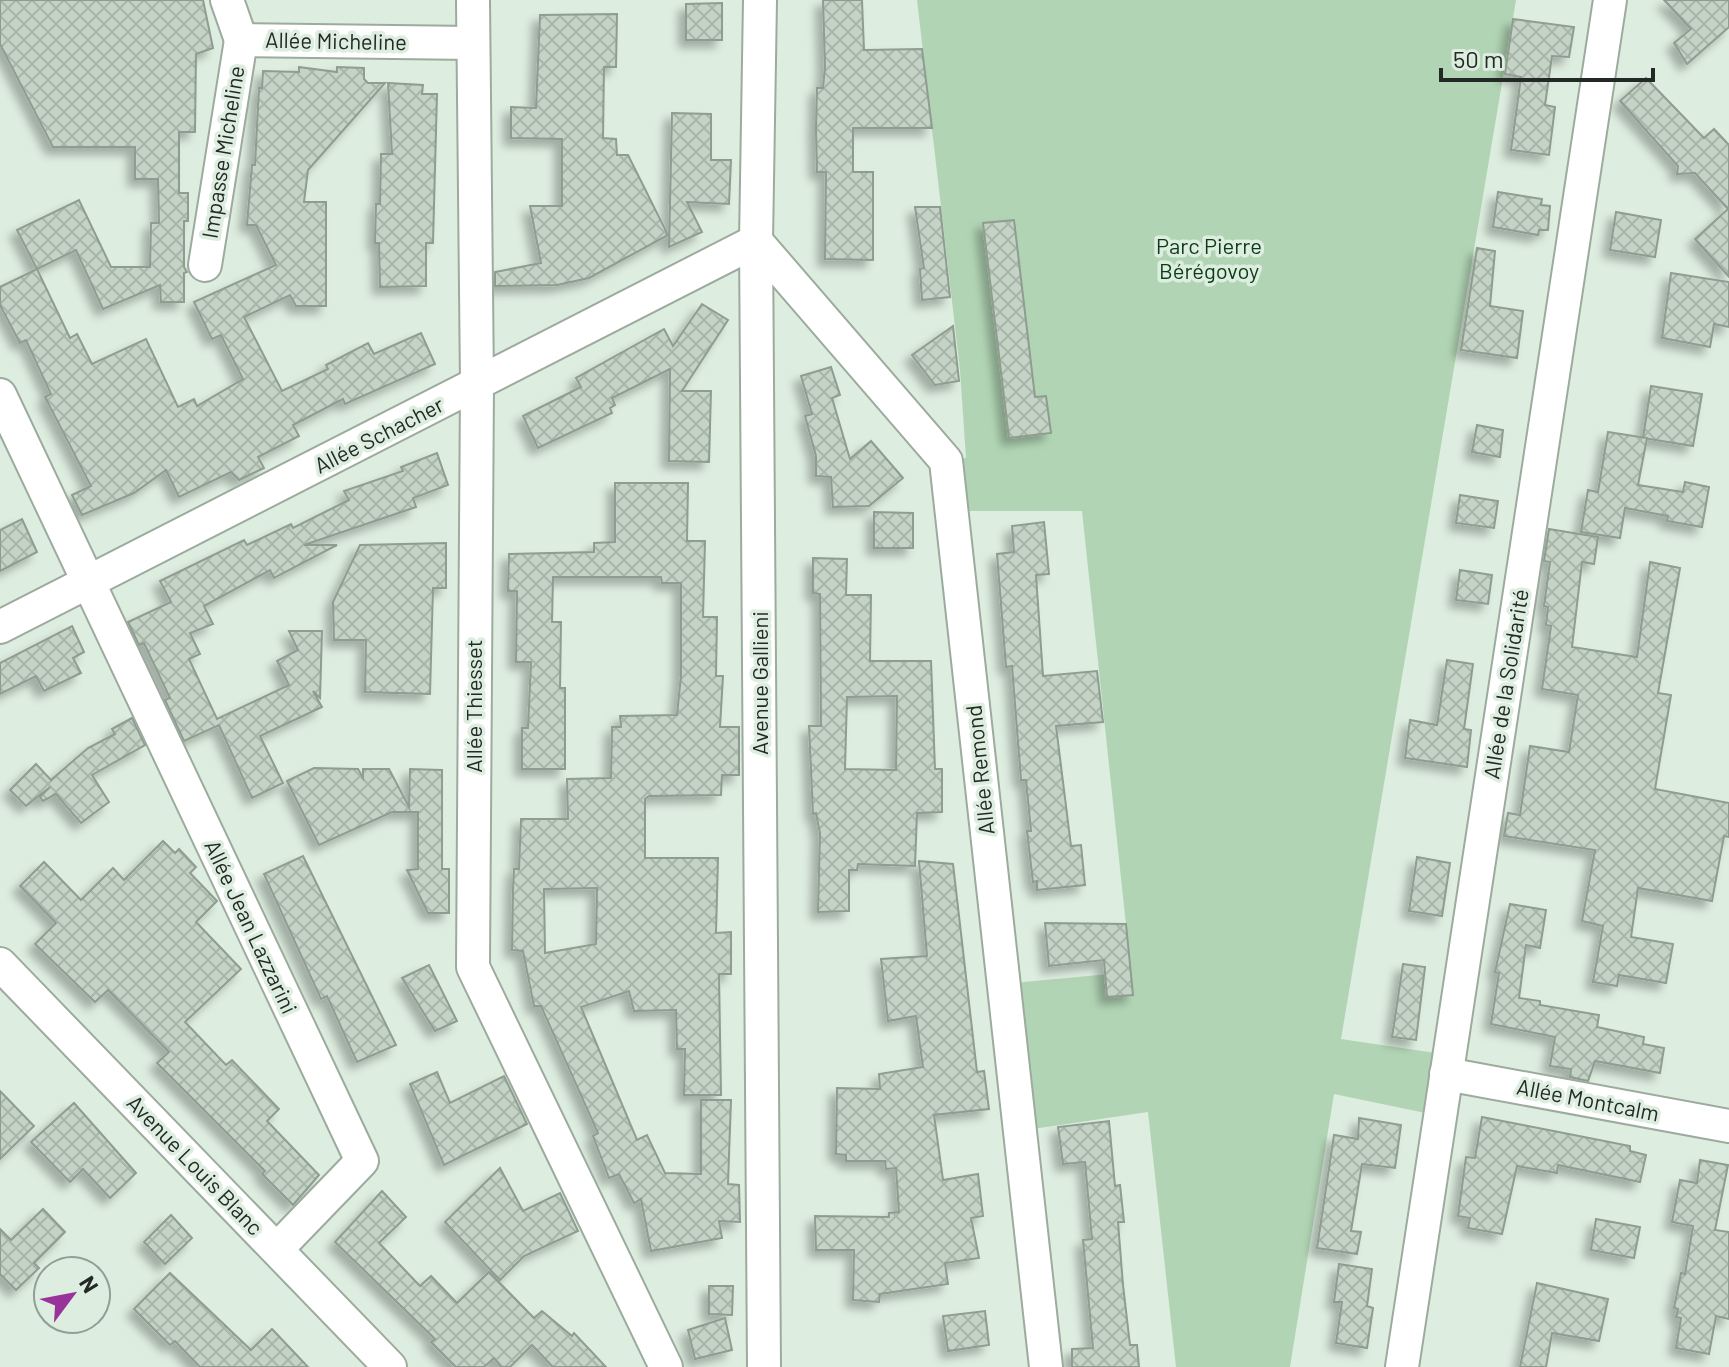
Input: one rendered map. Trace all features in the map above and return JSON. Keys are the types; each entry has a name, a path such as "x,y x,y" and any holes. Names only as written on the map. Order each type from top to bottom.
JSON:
{"street":[{"name":"Allée Micheline","path":"227,0 241,40 473,43"},
{"name":"Allée Thiesset","path":"473,0 477,385 473,967 666,1367"},
{"name":"Avenue Gallieni","path":"760,0 756,241 764,1367"},
{"name":"Allée de la Solidarité","path":"1402,1367 1610,0"},
{"name":"Impasse Micheline","path":"205,265 241,40"},
{"name":"Allée Schacher","path":"0,627 756,241"},
{"name":"Allée Remond","path":"756,241 946,461 1046,1367"},
{"path":"0,395 89,582"},
{"name":"Allée Jean Lazzarini","path":"89,582 362,1161 277,1249"},
{"name":"Avenue Louis Blanc","path":"0,964 390,1367"},
{"name":"Allée Montcalm","path":"1446,1074 1729,1126"}],"green space":[{"name":"Parc Pierre Bérégovoy","path":"917,0 1516,0 1341,1039 1449,1055 1440,1116 1334,1094 1290,1367 1176,1367 1148,1112 1019,1131 1003,984 1131,972 1082,511 951,511 946,461 966,458 960,370"}],"building":[{"path":"0,0 203,0 213,48 196,54 195,132 179,132 179,193 188,193 188,221 184,221 184,267 187,272 184,273 184,302 161,302 160,285 103,309 76,250 37,269 17,230 79,200 111,267 150,267 151,223 159,223 158,179 135,179 135,147 53,147 0,44"},
{"path":"823,0 862,0 864,50 922,49 932,128 853,128 853,172 873,172 873,260 825,259 826,172 817,172 816,129 817,88 823,88 825,67"},
{"path":"1664,0 1729,0 1729,27 1687,64 1674,43 1691,29"},
{"path":"722,3 722,40 686,40 686,4"},
{"path":"617,14 616,67 604,67 603,138 616,139 617,155 628,155 668,235 589,278 557,285 495,286 495,272 541,263 530,206 562,206 562,139 511,138 511,107 536,108 540,15"},
{"path":"1513,19 1574,27 1569,57 1552,56 1545,105 1555,107 1549,155 1511,150 1521,77 1505,74"},
{"path":"299,67 337,72 337,67 364,68 364,79 368,83 385,83 308,170 304,202 326,202 326,306 296,306 290,295 244,317 282,391 328,369 326,365 368,343 374,354 421,333 435,364 345,404 343,399 293,425 299,436 258,457 264,468 239,480 231,472 179,497 166,470 134,493 82,515 72,495 91,486 45,397 51,394 26,340 20,343 0,305 0,287 37,269 70,338 77,334 92,364 146,339 178,407 194,399 197,406 243,379 221,335 212,339 194,302 276,265 256,225 247,225 252,165 255,165 259,88 262,88 263,71 299,72"},
{"path":"1646,78 1704,138 1714,129 1729,145 1729,277 1695,239 1728,209 1695,173 1677,174 1678,166 1620,101"},
{"path":"388,83 423,85 422,94 437,94 433,243 426,243 426,286 380,287 379,243 375,243 376,204 380,204 381,154 392,154"},
{"path":"672,113 711,114 711,160 731,160 729,204 687,202 702,232 669,247"},
{"path":"1498,192 1542,199 1541,205 1550,206 1548,230 1539,230 1538,235 1493,227"},
{"path":"915,207 940,207 950,297 922,300 920,269 924,268"},
{"path":"1616,212 1661,220 1655,257 1610,250"},
{"path":"1014,220 1035,397 1046,396 1051,433 1009,438 983,223"},
{"path":"1477,248 1495,251 1490,306 1523,311 1517,358 1461,350"},
{"path":"1671,273 1729,282 1729,327 1714,324 1710,347 1662,338"},
{"path":"702,304 728,320 682,391 711,391 709,462 669,461 670,369 612,398 615,405 610,408 612,413 538,448 523,416 581,387 576,378 664,329 673,346"},
{"path":"953,326 959,381 935,385 912,355"},
{"path":"831,367 840,395 832,398 850,459 871,441 903,478 869,506 833,507 831,477 816,476 816,456 805,416 812,414 801,376"},
{"path":"1651,386 1702,394 1693,446 1643,438"},
{"path":"1477,425 1503,430 1500,457 1472,452"},
{"path":"1608,432 1647,438 1638,485 1683,492 1685,482 1709,487 1702,527 1667,521 1668,516 1625,508 1620,538 1581,532 1588,490 1598,492"},
{"path":"437,453 448,485 413,498 416,507 304,545 337,545 274,578 270,570 204,606 213,624 190,633 200,654 189,659 217,719 289,685 277,661 298,650 289,631 322,631 320,698 313,691 322,707 260,736 283,783 252,798 219,725 184,741 165,700 170,698 144,643 139,645 128,622 171,602 160,581 244,540 247,545 291,524 293,528 349,500 344,491 403,471 401,467"},
{"path":"615,483 688,483 687,541 705,541 703,617 717,617 716,676 723,676 720,727 739,727 739,775 722,775 721,795 649,796 645,799 645,858 718,858 716,933 731,932 731,974 719,974 721,1095 684,1095 685,1049 677,1049 676,1010 634,1011 629,991 581,1007 637,1140 647,1135 665,1173 701,1174 701,1100 731,1100 728,1184 739,1185 740,1222 719,1221 722,1238 651,1251 641,1199 634,1203 619,1174 609,1178 593,1136 598,1133 541,1006 534,1006 523,951 512,950 514,869 519,869 521,819 568,819 567,779 611,778 612,727 621,727 620,716 677,715 681,676 681,583 662,583 661,577 553,577 552,622 561,622 560,688 565,688 565,769 522,769 522,728 528,728 531,662 516,662 517,591 508,591 509,554 594,552 594,543 615,542","holes":["597,888 596,944 545,953 544,889"]},
{"path":"1460,495 1498,501 1494,528 1456,523"},
{"path":"874,512 913,513 913,548 874,548"},
{"path":"22,519 37,552 0,571 0,530"},
{"path":"1044,522 1049,574 1036,575 1043,676 1097,671 1103,722 1056,726 1071,846 1081,845 1085,885 1037,890 1037,881 1033,882 1027,831 1031,831 1026,780 1021,780 1012,666 1006,667 997,554 1014,552 1012,526"},
{"path":"1549,529 1598,537 1594,564 1582,562 1572,647 1637,657 1650,562 1680,568 1658,693 1671,695 1655,789 1729,803 1729,837 1724,836 1712,901 1638,888 1631,937 1673,944 1666,983 1619,975 1617,986 1593,982 1603,926 1582,921 1595,850 1504,836 1508,813 1520,815 1530,746 1569,752 1578,695 1542,689 1551,626 1546,625 1548,607 1544,606 1550,562 1544,561"},
{"path":"446,543 446,588 433,588 430,694 365,692 366,640 334,640 333,602 360,545"},
{"path":"813,558 847,559 846,595 871,595 870,661 931,661 935,769 942,769 942,812 917,813 915,866 858,864 857,870 849,870 849,911 818,912 820,833 816,813 813,814 809,726 821,726 820,594 813,593","holes":["897,696 896,770 845,769 847,697"]},
{"path":"1460,570 1492,575 1488,604 1456,600"},
{"path":"72,626 84,652 73,658 81,673 44,691 36,676 0,694 0,663"},
{"path":"1447,660 1473,664 1464,729 1471,730 1467,767 1405,758 1410,720 1437,725"},
{"path":"132,718 145,745 92,775 109,802 81,823 56,794 43,801 40,797 50,787 26,806 10,790 36,764 51,780 88,748 115,734 112,729"},
{"path":"314,768 358,769 363,778 363,769 389,769 409,807 410,769 442,770 442,869 449,869 449,913 428,913 407,870 418,869 418,812 392,812 319,845 287,781"},
{"path":"163,841 175,853 179,849 196,867 190,873 217,901 196,922 241,969 185,1022 226,1065 232,1060 279,1109 267,1121 319,1175 293,1205 262,1174 265,1171 157,1063 169,1052 108,990 95,1002 35,944 56,923 20,886 44,862 81,900 113,868 124,880"},
{"path":"303,856 396,1045 357,1062 327,996 321,999 264,874"},
{"path":"1417,857 1450,863 1442,916 1409,911"},
{"path":"919,861 953,864 977,1072 984,1071 989,1109 934,1115 943,1180 978,1174 983,1216 971,1218 979,1258 945,1263 948,1284 880,1294 879,1302 853,1300 854,1250 816,1250 815,1216 889,1217 889,1213 899,1212 896,1168 886,1169 885,1161 846,1161 846,1155 836,1154 837,1088 880,1089 879,1074 923,1067 916,1016 888,1021 881,959 927,956"},
{"path":"1510,904 1546,910 1540,948 1526,945 1519,998 1540,1001 1540,1005 1599,1015 1597,1027 1644,1037 1643,1044 1664,1048 1660,1073 1595,1061 1588,1081 1570,1077 1571,1069 1550,1066 1555,1037 1491,1024 1499,973 1495,972"},
{"path":"1045,923 1126,924 1133,995 1107,997 1104,960 1049,966"},
{"path":"1403,964 1425,967 1416,1040 1392,1037"},
{"path":"429,965 457,1021 435,1031 402,978"},
{"path":"437,1072 450,1103 504,1076 527,1124 444,1165 410,1084"},
{"path":"0,1091 34,1126 0,1159"},
{"path":"74,1103 136,1173 110,1198 83,1169 70,1182 31,1142"},
{"path":"1482,1117 1630,1146 1630,1151 1646,1155 1640,1182 1558,1165 1557,1173 1517,1166 1502,1234 1468,1228 1470,1218 1458,1216 1466,1157 1475,1158"},
{"path":"1359,1118 1401,1125 1395,1168 1362,1164 1351,1231 1361,1232 1357,1254 1317,1248 1334,1135 1358,1139"},
{"path":"1109,1121 1115,1186 1120,1185 1124,1222 1118,1222 1130,1345 1137,1345 1139,1367 1072,1367 1072,1349 1093,1348 1083,1240 1092,1239 1085,1162 1063,1164 1058,1127"},
{"path":"1700,1160 1728,1165 1715,1230 1729,1232 1729,1319 1716,1316 1709,1354 1676,1348 1681,1318 1676,1317 1678,1309 1674,1308 1681,1273 1685,1274 1693,1226 1672,1222 1680,1180 1697,1183"},
{"path":"500,1168 523,1211 560,1193 578,1231 524,1256 500,1280 445,1222"},
{"path":"382,1191 406,1217 379,1243 420,1286 431,1276 457,1303 489,1272 534,1318 542,1311 572,1336 574,1333 606,1367 553,1367 532,1345 510,1367 501,1367 494,1358 484,1367 456,1367 431,1342 435,1339 335,1242"},
{"path":"43,1209 65,1232 42,1255 32,1255 32,1275 16,1290 0,1274 0,1229 11,1240"},
{"path":"171,1215 192,1238 165,1264 144,1242"},
{"path":"1596,1219 1640,1227 1634,1258 1591,1250"},
{"path":"1339,1264 1372,1269 1367,1306 1373,1308 1367,1348 1336,1343 1342,1302 1334,1302"},
{"path":"170,1273 251,1350 272,1329 308,1367 200,1367 175,1341 170,1345 134,1309"},
{"path":"1537,1283 1608,1299 1599,1341 1552,1333 1546,1367 1520,1367"},
{"path":"709,1286 733,1286 732,1315 709,1314"},
{"path":"985,1311 989,1345 948,1351 943,1316"},
{"path":"725,1318 732,1350 695,1359 688,1330"}]}
